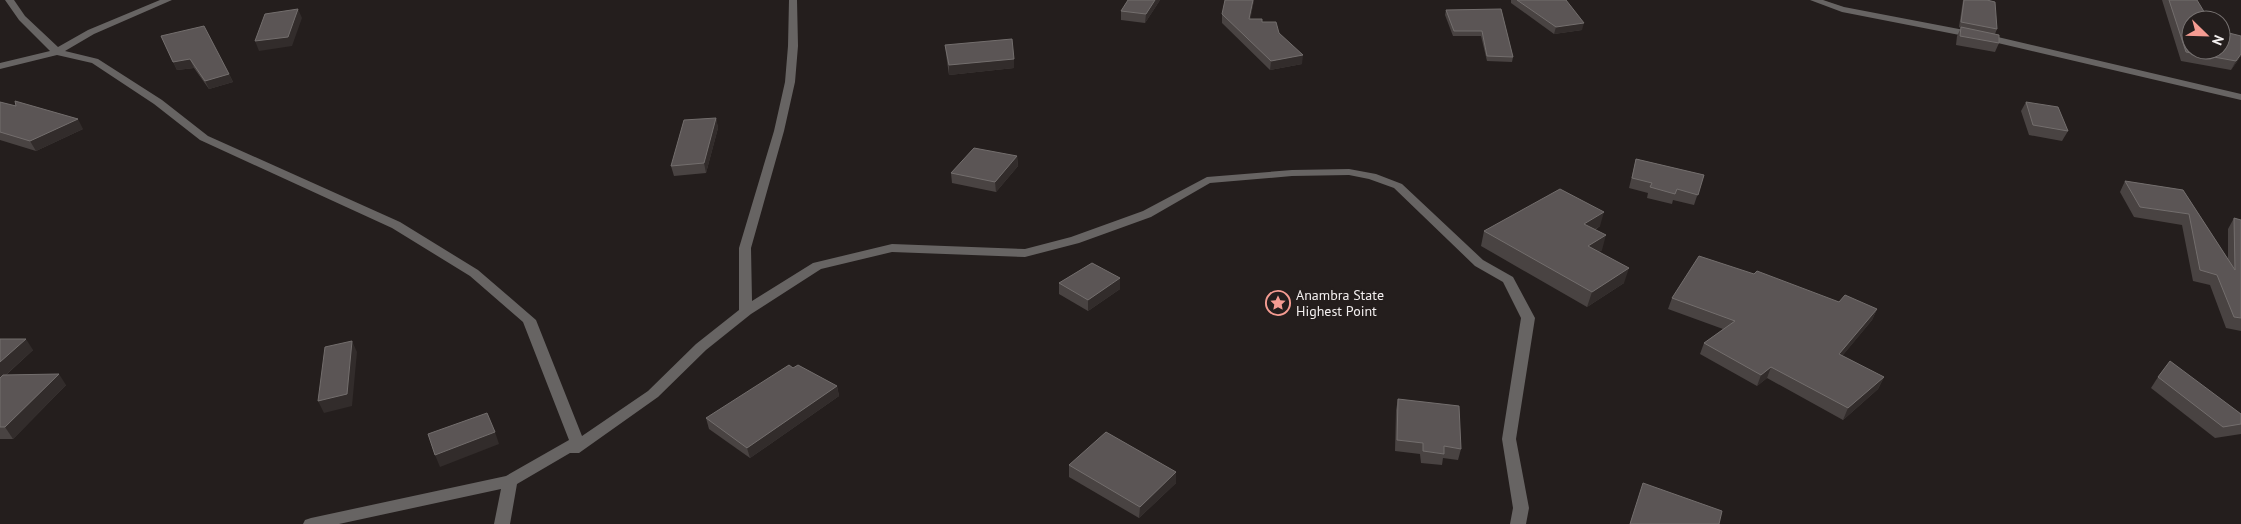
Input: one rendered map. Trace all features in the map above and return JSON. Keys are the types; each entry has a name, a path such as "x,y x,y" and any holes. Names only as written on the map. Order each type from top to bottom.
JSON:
{"street":[{"path":"9,0 22,18 57,52 95,61 158,102 204,138 396,225 474,273 529,320 577,442"},
{"path":"0,66 57,52 91,32 168,0"},
{"path":"746,311 745,248 779,130 790,82 793,46 793,0"},
{"path":"1814,0 1842,9 1985,37 2241,97"},
{"path":"577,442 573,449 653,394 701,347 746,311 817,266 892,248 1026,253 1075,240 1147,214 1207,180 1292,173 1349,172 1372,176 1398,186 1479,263 1508,280 1528,318 1509,440 1521,508 1518,524"},
{"path":"311,524 510,481 577,442"},
{"path":"502,524 510,481"}],"building":[{"path":"1128,0 1155,0 1146,14 1121,11"},
{"path":"1225,0 1253,0 1249,19 1262,19 1262,22 1276,22 1279,33 1303,55 1271,61 1222,14"},
{"path":"1517,0 1566,0 1584,23 1556,27"},
{"path":"1964,0 1995,2 1997,29 1961,22"},
{"path":"2169,0 2197,0 2203,10 2181,10 2181,37"},
{"path":"298,9 288,37 255,41 265,14"},
{"path":"1501,9 1513,57 1487,56 1482,31 1454,31 1446,10"},
{"path":"204,26 229,74 205,81 190,59 173,62 161,36"},
{"path":"1961,27 1999,35 1999,43 1960,36"},
{"path":"2231,34 2241,36 2241,54 2236,61 2230,60"},
{"path":"1012,39 1014,59 949,65 945,45"},
{"path":"15,101 78,119 30,141 0,132 0,102 16,106"},
{"path":"2026,102 2058,107 2068,131 2033,125"},
{"path":"716,118 704,163 671,166 684,120"},
{"path":"974,148 1017,156 995,182 951,173"},
{"path":"1636,159 1704,175 1698,195 1677,189 1675,194 1650,187 1652,183 1632,178"},
{"path":"2125,181 2183,190 2235,270 2234,218 2241,220 2241,318 2234,317 2217,275 2200,270 2189,214 2140,207"},
{"path":"1560,189 1604,212 1584,224 1606,235 1588,246 1629,268 1592,292 1484,231"},
{"path":"1699,256 1754,274 1757,271 1839,302 1845,295 1877,309 1839,354 1884,377 1848,408 1771,367 1761,375 1704,343 1735,321 1672,298"},
{"path":"1092,263 1120,278 1088,300 1059,283"},
{"path":"0,339 26,339 0,362"},
{"path":"352,341 347,394 318,401 325,347"},
{"path":"2170,361 2241,414 2241,424 2223,427 2158,377"},
{"path":"789,365 793,368 798,365 837,386 747,448 706,418"},
{"path":"59,374 5,427 0,427 0,378 3,375"},
{"path":"1398,399 1459,406 1461,449 1444,446 1444,454 1423,451 1423,443 1397,440"},
{"path":"487,413 495,432 435,455 428,434"},
{"path":"1106,432 1176,472 1140,507 1069,465"},
{"path":"1643,483 1722,511 1719,524 1630,524"}],"place":[{"name":"Anambra State Highest Point","path":"1278,303"}]}
